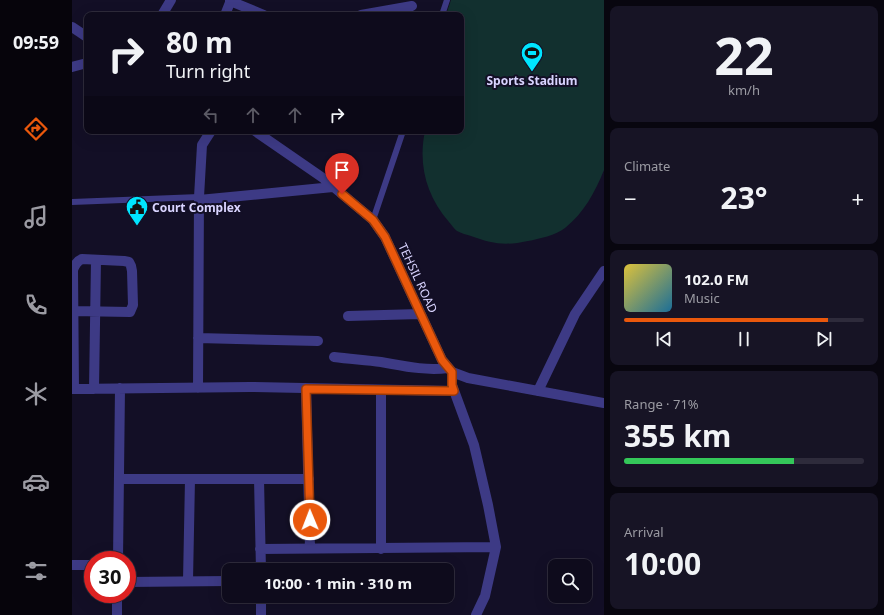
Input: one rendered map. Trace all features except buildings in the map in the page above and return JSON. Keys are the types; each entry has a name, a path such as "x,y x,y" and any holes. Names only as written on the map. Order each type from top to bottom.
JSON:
{"street":[{"path":"164,12 171,0"},
{"path":"226,12 231,1 257,12"},
{"path":"378,12 412,6"},
{"path":"72,27 84,35"},
{"path":"72,67 84,64"},
{"path":"198,388 199,198 202,145 209,134"},
{"name":"TEHSIL ROAD","path":"260,134 299,160 373,220 385,237 442,360 450,370"},
{"path":"199,198 333,187"},
{"path":"73,311 130,312 133,305 131,266 129,262 82,259 74,265 73,270 73,311 73,389 198,388 454,391"},
{"path":"94,388 96,260"},
{"path":"538,391 575,314 604,271"},
{"path":"348,316 420,314"},
{"path":"198,338 318,341"},
{"path":"334,357 381,362 412,368 450,370 468,378 604,403"},
{"path":"450,370 452,385 474,445 490,512 496,547 485,596 476,615"},
{"path":"118,551 120,388"},
{"path":"306,389 310,548"},
{"path":"381,390 381,549"},
{"path":"119,479 309,479"},
{"path":"188,581 190,479"},
{"path":"259,479 261,563"},
{"path":"260,549 496,547"},
{"path":"72,565 84,565"},
{"path":"136,582 222,581"},
{"path":"116,615 117,603"},
{"path":"261,603 261,615"}],"lane":[{"path":"443,12 447,0"},
{"path":"373,220 402,134"},
{"path":"72,202 199,198"}],"green space":[{"name":"Sports Stadium","path":"451,0 604,0 604,170 593,194 578,216 557,233 520,243 506,244 486,241 466,235 454,228 441,212 429,190 423,167 424,134 464,134 464,12 447,12"}],"place":[{"name":"Sports Stadium","path":"532,72"},
{"name":"Court Complex","path":"137,226"}],"route":[{"path":"310,520 306,389 454,391 452,385 452,372 442,360 385,237 373,220 342,194"}]}
